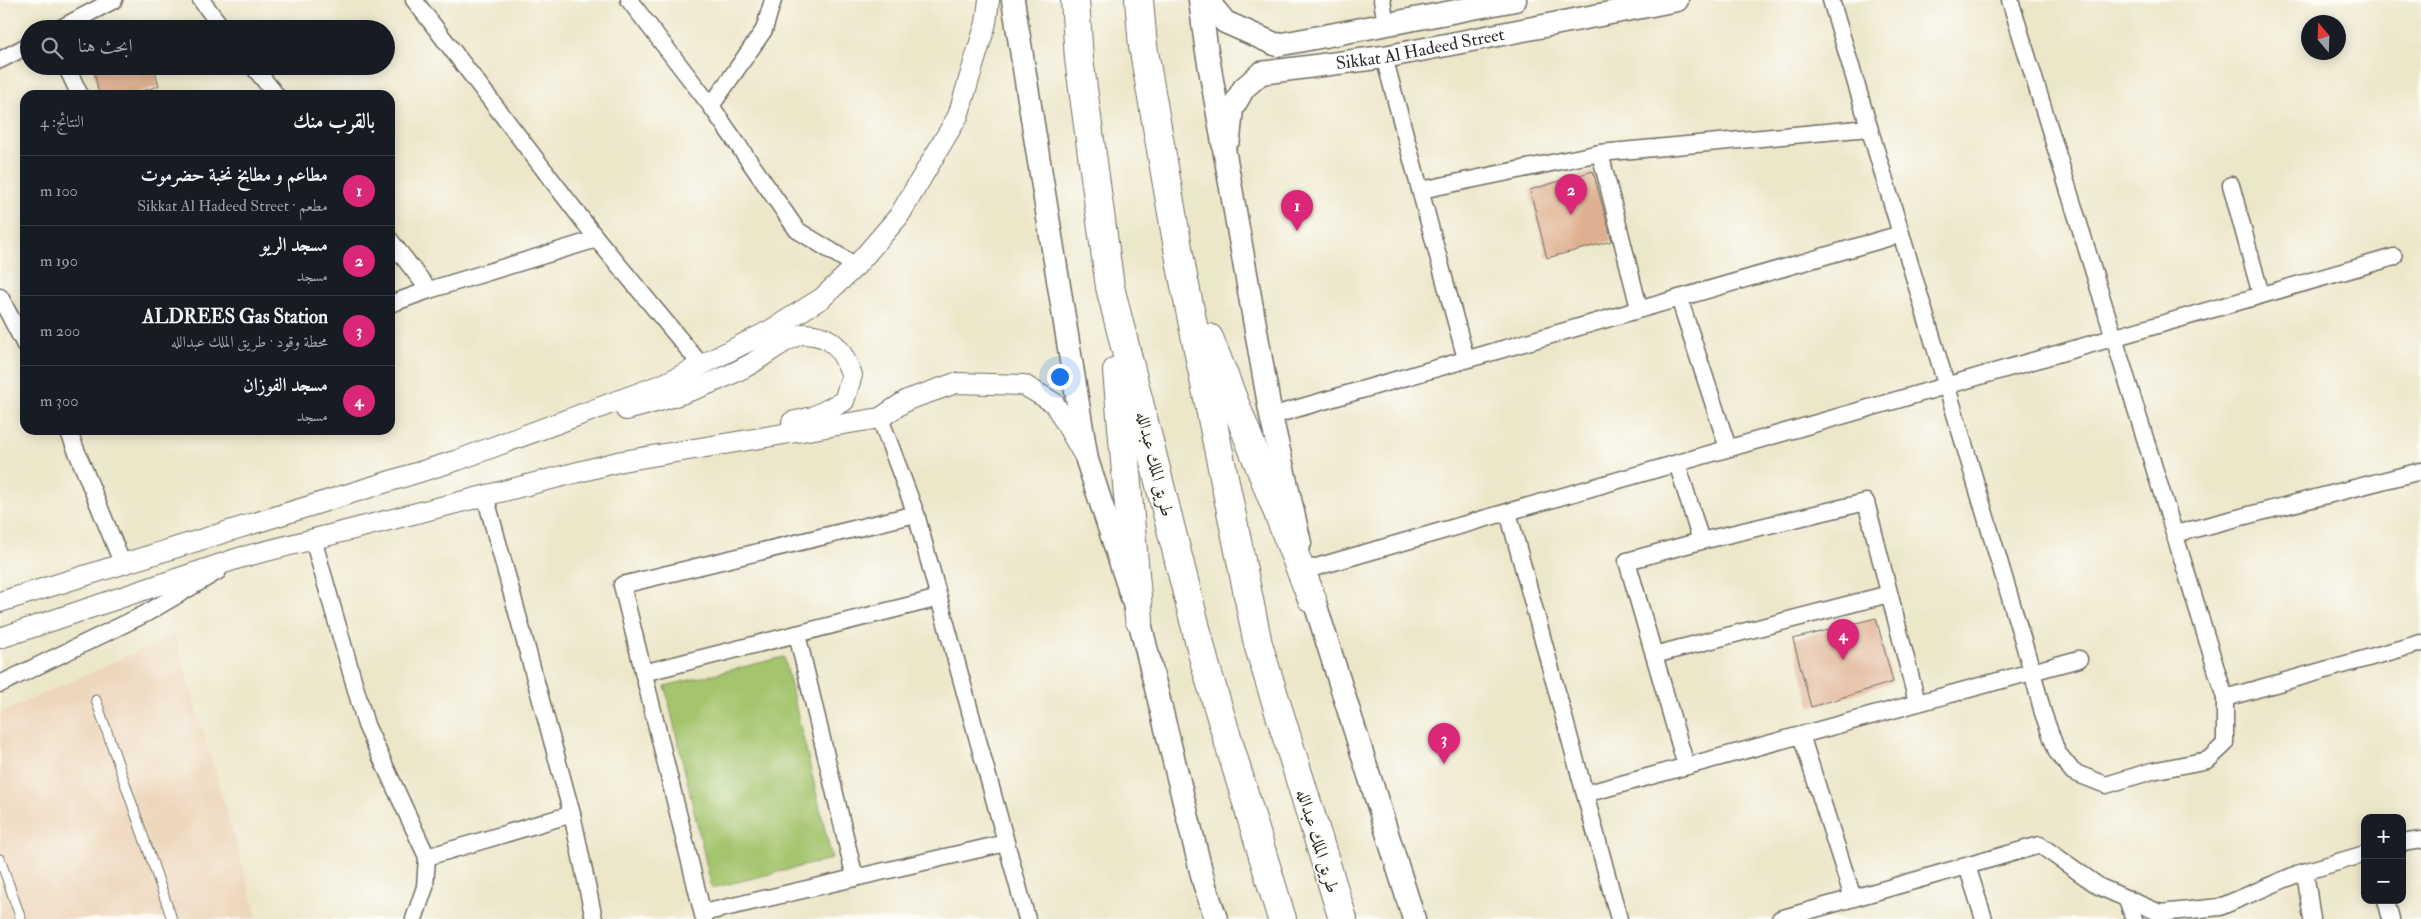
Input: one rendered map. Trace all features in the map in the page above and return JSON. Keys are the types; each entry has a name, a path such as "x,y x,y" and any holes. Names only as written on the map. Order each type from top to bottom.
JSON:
{"highway":[{"path":"1068,0 1079,59"},
{"name":"طريق الملك عبدالله","path":"1075,0 1079,59 1110,287 1205,664 1282,919"},
{"name":"طريق الملك عبدالله","path":"1139,0 1143,46 1182,271 1258,644 1342,919"},
{"path":"1143,0 1143,46"},
{"path":"1182,271 1312,599"},
{"path":"1110,287 1139,619"}],"main road":[{"path":"1013,0 1087,460 1139,619 1204,884 1216,919"},
{"path":"1200,0 1226,164 1271,416 1312,599 1414,919"},
{"path":"1207,0 1225,22 1249,35 1277,45 1282,69"},
{"name":"Sikkat Al Hadeed Street","path":"1277,45 1515,0"},
{"name":"Sikkat Al Hadeed Street","path":"1226,164 1232,109 1244,88 1262,74 1282,69 1384,58 1677,0"}],"street":[{"path":"76,20 114,0"},
{"path":"201,0 216,20"},
{"path":"414,0 597,239 702,366"},
{"path":"629,0 710,106 797,230 856,266"},
{"path":"710,106 764,30 774,0"},
{"path":"0,602 449,462 535,432 666,383 769,331 822,298 856,266 899,216 958,116 986,22 989,0"},
{"path":"1382,0 1386,24"},
{"path":"1831,0 2043,712 2057,752 2073,772 2106,785 2152,771 2208,760 2225,744 2225,698 2010,0"},
{"path":"0,60 20,49"},
{"path":"1384,58 1466,359"},
{"path":"70,75 78,90"},
{"path":"260,75 272,90"},
{"path":"1421,190 1600,153 1869,128"},
{"path":"1600,153 1639,308"},
{"path":"2231,184 2261,295"},
{"path":"1271,416 1639,308 1901,234"},
{"path":"395,302 597,239"},
{"path":"395,246 429,290"},
{"path":"1306,570 2394,257"},
{"path":"0,297 20,335"},
{"path":"1679,298 1728,448"},
{"path":"0,638 239,558 622,461 813,417 844,401 852,375 839,347 820,336 801,334 721,381 661,402 535,432"},
{"path":"622,461 880,418 907,400 956,383 1024,385 1054,403 1087,460"},
{"path":"880,418 916,514 1027,919"},
{"path":"70,435 123,565"},
{"path":"1677,463 1701,541"},
{"path":"2175,534 2421,471"},
{"path":"485,495 572,814 594,919"},
{"path":"1686,766 1627,561 1701,541 1866,502 1917,702"},
{"path":"1508,512 1619,919"},
{"path":"916,514 622,585 704,916 1006,843"},
{"path":"314,539 366,725 427,857 425,886 414,919"},
{"path":"0,684 145,614 239,558"},
{"path":"1654,654 1889,594"},
{"path":"643,673 939,598"},
{"path":"797,634 855,878"},
{"path":"2225,698 2421,643"},
{"path":"1585,794 2079,658"},
{"path":"1801,735 1853,898"},
{"path":"427,857 572,814"},
{"path":"2406,842 2421,840"},
{"path":"1780,919 2040,845 2100,887 2160,913 2220,907 2305,872 2361,855"},
{"path":"1967,866 1984,919"},
{"path":"2305,872 2312,919"},
{"path":"2127,899 2134,919"},
{"path":"2387,904 2391,919"}],"lane":[{"path":"96,700 172,919"},
{"path":"0,859 21,919"}],"shaded area":[{"path":"175,635 258,919 0,919 0,713"}],"green space":[{"path":"784,657 832,859 712,888 665,686"}],"building":[{"path":"95,75 156,75 159,86 145,90 98,90"},
{"path":"1593,171 1612,241 1547,258 1530,190"},
{"path":"1876,618 1893,682 1811,707 1793,639"}],"place":[{"name":"مسجد الريو","path":"1571,215"},
{"name":"مطاعم و مطابخ نخبة حضرموت","path":"1297,231"},
{"name":"مسجد الفوزان","path":"1843,660"},
{"name":"ALDREES Gas Station","path":"1444,764"}]}
